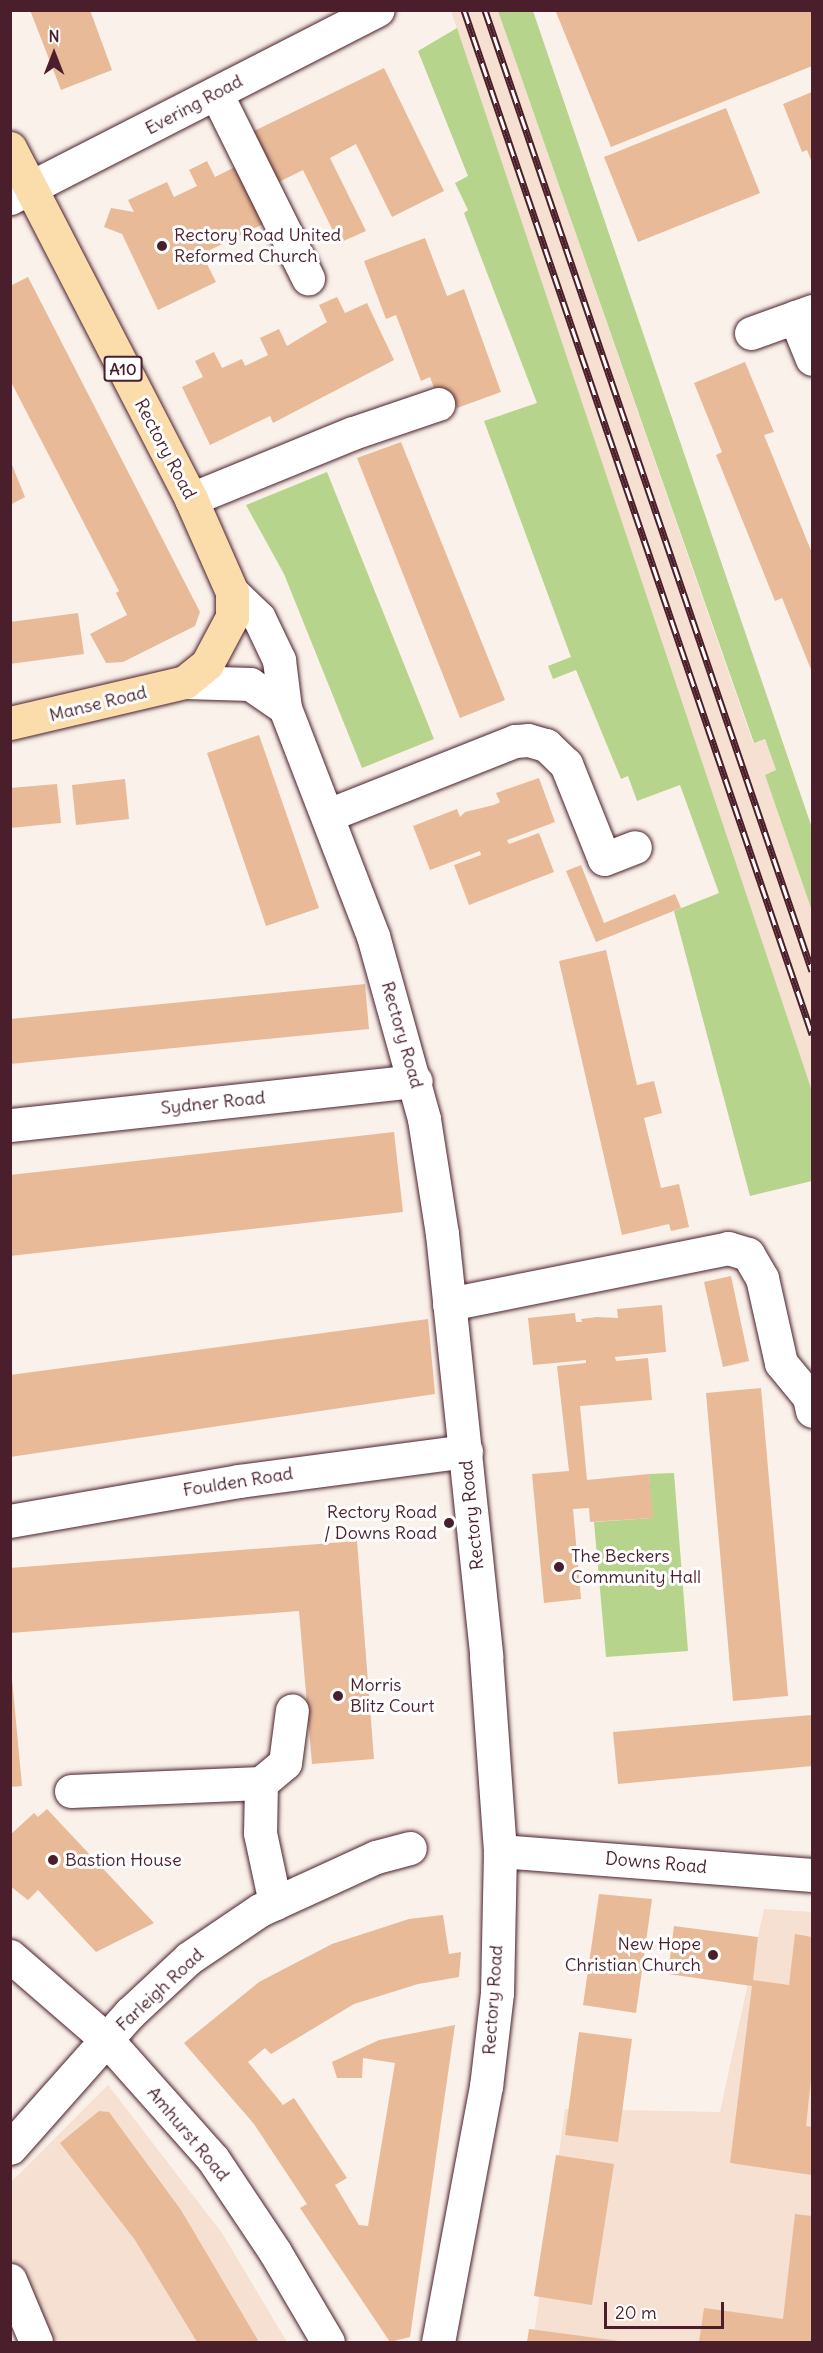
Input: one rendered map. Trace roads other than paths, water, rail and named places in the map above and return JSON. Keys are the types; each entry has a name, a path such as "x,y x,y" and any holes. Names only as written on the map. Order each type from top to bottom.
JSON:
{"highway":[{"name":"Rectory Road","path":"10,148 21,193 191,499 232,592 232,617 207,664 185,682"},
{"name":"Manse Road","path":"10,723 185,682"}],"street":[{"name":"Evering Road","path":"21,193 378,10"},
{"path":"216,93 308,278"},
{"path":"751,333 804,314 813,359"},
{"path":"191,499 353,433 438,404"},
{"name":"Rectory Road","path":"232,592 268,633 279,660 285,708 373,936 416,1081 449,1304 466,1451 500,1851 497,1993 487,2074 438,2343"},
{"path":"185,682 250,684 285,708"},
{"path":"328,815 515,741 528,740 546,745 566,764 604,860 635,847"},
{"name":"Sydner Road","path":"10,1125 416,1081"},
{"path":"449,1304 728,1248 748,1254 762,1278 781,1363 808,1397 813,1411"},
{"name":"Foulden Road","path":"10,1521 239,1481 466,1451"},
{"path":"71,1791 261,1783 285,1763 292,1710"},
{"path":"261,1783 260,1833 275,1904"},
{"name":"Farleigh Road","path":"10,2148 130,2013 189,1958 275,1904 376,1857 410,1848"},
{"name":"Downs Road","path":"500,1851 813,1875"},
{"name":"Amhurst Road","path":"10,1956 107,2040 213,2159 275,2252 328,2343"},
{"path":"10,2280 36,2343"}],"railway":[{"path":"464,10 812,1034"},
{"path":"485,10 812,971"}],"place":[{"name":"Rectory Road United Reformed Church","path":"162,246"},
{"name":"Rectory Road / Downs Road","path":"449,1523"},
{"name":"The Beckers Community Hall","path":"559,1567"},
{"name":"Morris Blitz Court","path":"338,1696"},
{"name":"Bastion House","path":"53,1860"},
{"name":"New Hope Christian Church","path":"713,1955"}]}
